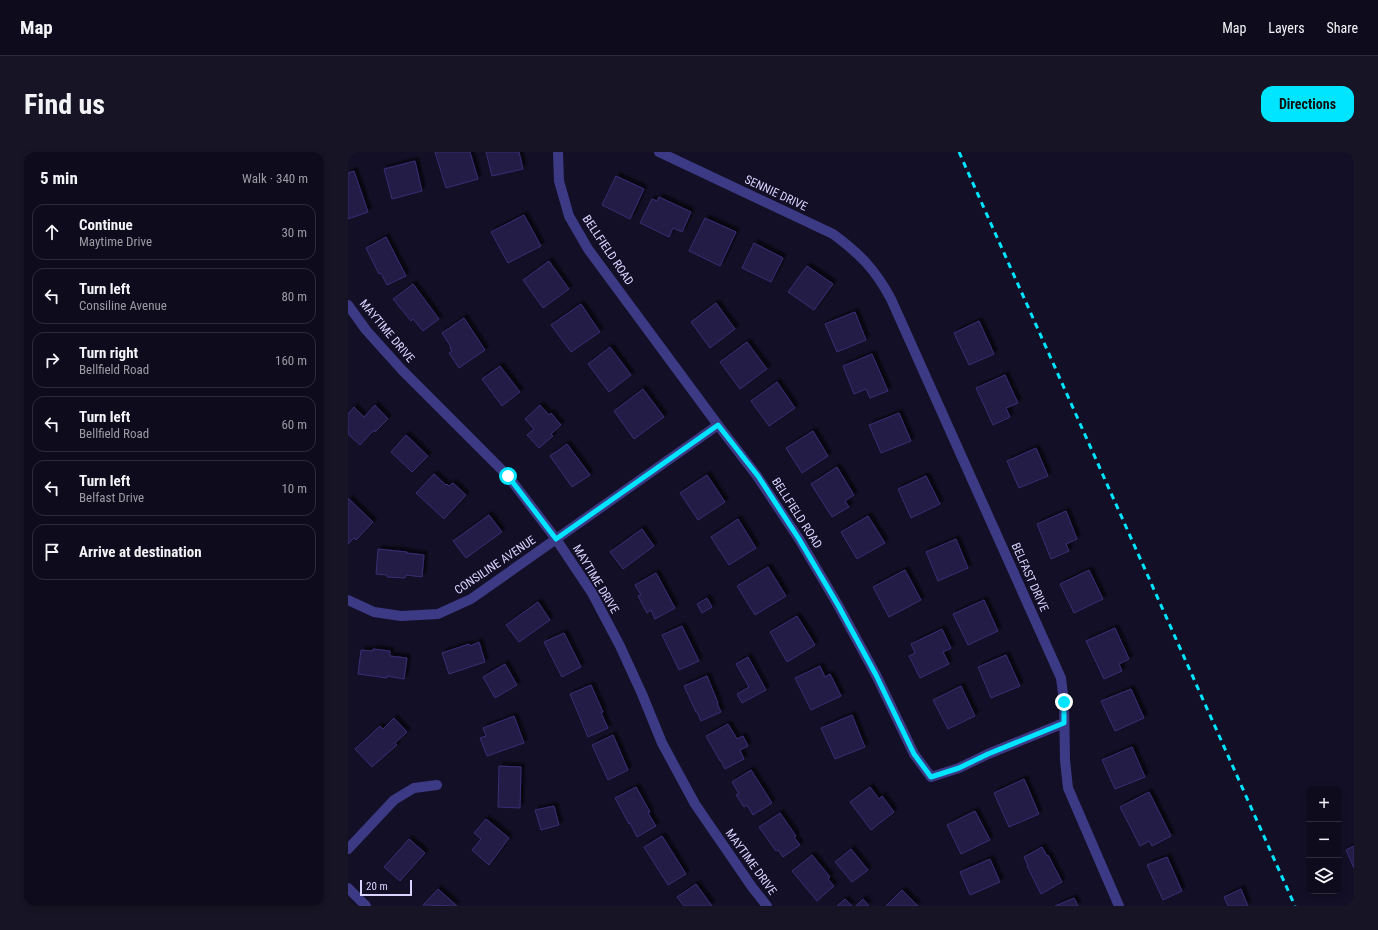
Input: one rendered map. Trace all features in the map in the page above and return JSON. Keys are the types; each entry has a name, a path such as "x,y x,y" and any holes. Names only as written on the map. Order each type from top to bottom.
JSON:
{"street":[{"name":"BELLFIELD ROAD","path":"558,152 559,181 569,216 584,242 718,425 758,476 803,546 846,619 876,675 914,754 931,777 959,768 988,754 1064,723"},
{"name":"SENNIE DRIVE","path":"659,152 832,234 856,251 874,270"},
{"name":"BELFAST DRIVE","path":"874,270 891,299 1061,678 1064,702 1065,760 1068,788 1119,906"},
{"name":"MAYTIME DRIVE","path":"348,305 366,330 402,370 508,476 556,539 592,593 642,694 662,743 695,804 752,888 767,906"},
{"name":"CONSILINE AVENUE","path":"348,600 374,612 401,616 438,614 471,599 718,425"},
{"path":"348,849 394,800 414,788 437,785"},
{"path":"348,888 366,906"}],"building":[{"path":"435,152 470,152 478,179 446,188"},
{"path":"486,152 519,152 523,169 492,176"},
{"path":"415,161 422,191 392,199 384,169"},
{"path":"354,171 368,212 348,219 348,173"},
{"path":"616,176 644,189 630,219 602,205"},
{"path":"659,197 691,212 682,232 673,228 669,237 640,223 652,199 657,201"},
{"path":"524,215 541,246 508,263 491,232"},
{"path":"705,218 736,232 720,266 689,251"},
{"path":"386,237 406,276 387,285 381,273 379,274 366,248"},
{"path":"754,243 783,258 771,282 742,268"},
{"path":"549,261 569,289 543,308 523,280"},
{"path":"807,266 833,284 814,310 788,292"},
{"path":"413,284 439,319 423,331 413,319 411,321 393,299"},
{"path":"716,303 735,329 710,348 691,322"},
{"path":"581,304 600,332 571,352 551,325"},
{"path":"855,312 866,340 837,352 825,324"},
{"path":"464,318 485,350 459,368 449,353 452,351 450,348 451,347 442,333"},
{"path":"979,321 994,354 969,365 954,333"},
{"path":"747,342 767,369 740,389 720,362"},
{"path":"610,347 631,375 609,392 588,364"},
{"path":"872,354 888,391 870,398 866,389 854,394 843,366"},
{"path":"500,366 520,392 502,406 482,379"},
{"path":"1005,375 1018,403 1006,408 1010,417 993,425 976,388"},
{"path":"777,382 795,408 769,426 751,401"},
{"path":"643,389 664,417 634,439 614,411"},
{"path":"375,405 388,419 375,432 374,430 360,445 348,434 348,414 354,407 364,417"},
{"path":"540,405 549,415 551,413 561,425 551,434 553,436 539,448 527,435 534,429 525,419"},
{"path":"899,413 911,441 881,453 869,425"},
{"path":"813,431 828,456 802,473 786,448"},
{"path":"406,435 428,456 412,472 391,452"},
{"path":"567,444 590,475 572,487 550,456"},
{"path":"1036,448 1048,476 1019,488 1007,461"},
{"path":"837,467 854,495 845,501 849,507 832,517 811,484"},
{"path":"434,474 446,485 447,484 449,486 453,483 466,495 444,519 416,493"},
{"path":"707,475 725,502 698,520 680,493"},
{"path":"926,476 940,504 911,518 898,489"},
{"path":"348,499 373,522 356,540 354,538 348,544"},
{"path":"1066,511 1077,539 1066,544 1069,551 1051,559 1037,524"},
{"path":"489,515 502,532 466,558 453,541"},
{"path":"868,516 885,543 857,559 841,532"},
{"path":"738,519 756,548 729,565 711,537"},
{"path":"642,529 654,546 623,569 610,552"},
{"path":"956,539 968,568 938,581 926,552"},
{"path":"378,549 424,555 422,577 406,575 405,578 387,577 387,575 376,574"},
{"path":"768,567 786,596 755,615 737,586"},
{"path":"905,570 921,600 889,617 873,587"},
{"path":"1089,570 1103,599 1074,613 1060,584"},
{"path":"656,573 675,608 655,619 651,610 647,613 638,596 641,595 635,585"},
{"path":"707,598 712,607 702,613 697,604"},
{"path":"984,600 998,631 968,645 953,614"},
{"path":"538,602 550,620 519,642 506,625"},
{"path":"797,616 815,645 787,662 770,632"},
{"path":"682,626 699,661 679,670 662,635"},
{"path":"1115,628 1129,659 1119,664 1122,671 1104,679 1086,641"},
{"path":"942,629 951,648 943,652 949,664 920,678 909,656 915,653 911,644"},
{"path":"564,633 581,667 562,677 544,642"},
{"path":"479,642 485,662 449,674 442,653 469,644 470,646"},
{"path":"373,649 390,651 390,656 407,658 404,679 358,674 361,650 373,651"},
{"path":"1006,655 1020,686 991,698 978,667"},
{"path":"748,657 766,690 742,703 737,694 749,687 736,664"},
{"path":"505,664 517,685 495,698 483,677"},
{"path":"820,666 825,677 830,674 841,696 811,710 795,678"},
{"path":"707,676 721,712 701,721 684,686"},
{"path":"591,685 603,712 601,713 608,728 588,737 570,694"},
{"path":"961,686 975,716 948,729 933,700"},
{"path":"1131,689 1144,718 1115,731 1101,701"},
{"path":"852,715 865,747 835,759 821,728"},
{"path":"514,716 524,743 487,756 480,738 486,736 483,728"},
{"path":"394,718 407,732 395,743 397,745 372,767 355,749 380,726 383,729"},
{"path":"728,724 737,739 743,736 748,746 740,750 744,759 725,769 706,736"},
{"path":"613,735 628,770 608,780 592,745"},
{"path":"1132,747 1145,777 1115,789 1102,760"},
{"path":"499,766 521,767 520,808 498,807"},
{"path":"751,770 772,803 753,815 747,805 744,807 736,795 739,794 732,782"},
{"path":"1024,779 1039,814 1009,827 994,793"},
{"path":"636,787 656,826 637,837 615,798"},
{"path":"870,787 879,799 882,796 894,812 871,830 850,802"},
{"path":"1149,792 1171,836 1152,846 1149,841 1140,846 1120,807"},
{"path":"554,806 559,825 541,830 535,810"},
{"path":"975,811 990,840 961,854 947,825"},
{"path":"780,813 796,836 794,837 800,845 783,857 778,850 776,851 759,827"},
{"path":"486,819 509,838 489,865 472,850 481,839 474,833"},
{"path":"662,836 686,874 668,885 644,847"},
{"path":"409,839 425,853 400,881 384,867"},
{"path":"1354,846 1354,868 1346,850"},
{"path":"1042,847 1047,856 1048,855 1062,882 1041,894 1024,857"},
{"path":"851,849 868,870 852,882 835,862"},
{"path":"812,855 830,877 828,879 834,886 817,901 792,871"},
{"path":"1167,857 1182,891 1163,900 1147,865"},
{"path":"990,859 1000,882 970,895 960,872"},
{"path":"696,884 712,906 684,906 677,897"},
{"path":"438,889 457,906 423,905"},
{"path":"1241,889 1248,906 1228,906 1224,897"},
{"path":"902,890 918,906 886,906"},
{"path":"1074,898 1078,906 1055,906"},
{"path":"845,899 852,906 837,906"},
{"path":"863,899 869,906 856,906"}],"railway":[{"path":"959,152 1295,906"}],"route":[{"path":"508,476 556,539 718,425 758,476 799,539 838,605 876,675 914,754 931,777 959,768 988,754 1064,723 1064,702"}]}
